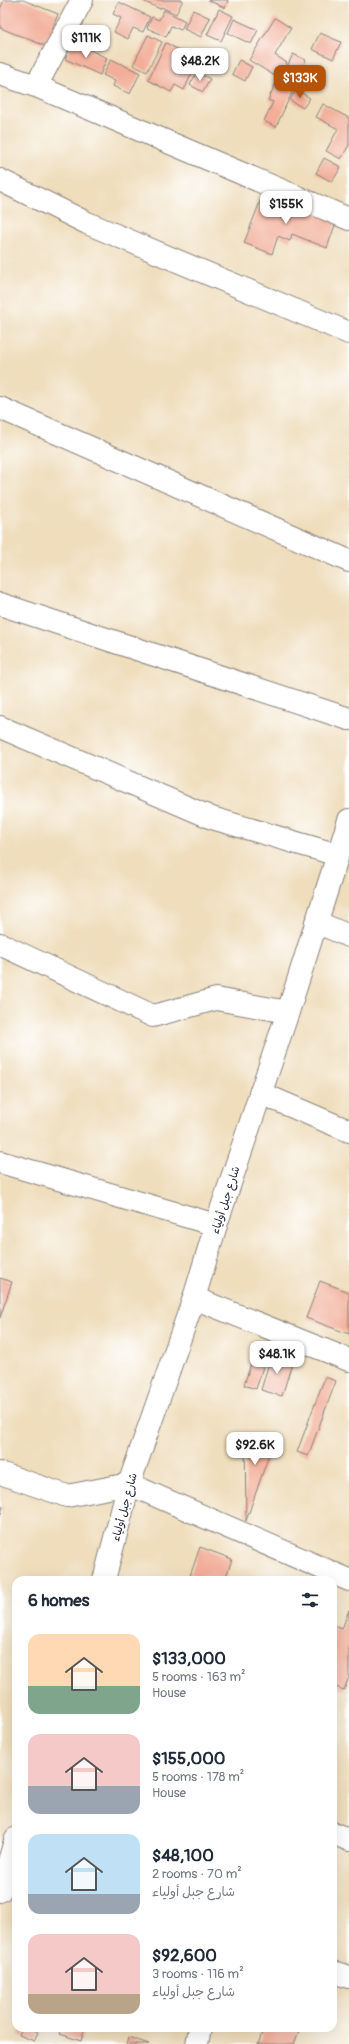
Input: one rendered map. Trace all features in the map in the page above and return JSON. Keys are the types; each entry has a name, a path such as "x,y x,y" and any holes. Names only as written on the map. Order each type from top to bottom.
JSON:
{"main road":[{"path":"36,86 82,0"},
{"path":"0,74 36,86 349,219"},
{"path":"0,180 87,223 349,333"},
{"path":"0,408 349,561"},
{"path":"0,604 349,719"},
{"path":"0,727 212,818 338,855"},
{"name":"شارع جبل أولياء","path":"105,1576 129,1484 194,1298 216,1225 288,1012 349,820"},
{"path":"316,922 349,936"},
{"path":"0,944 153,1016 216,999 288,1012"},
{"path":"260,1093 349,1131"},
{"path":"0,1162 216,1225"},
{"path":"194,1298 349,1360"},
{"path":"0,1473 67,1496 129,1484 349,1580"},
{"path":"337,1835 349,1840"},
{"path":"0,1891 12,1854"},
{"path":"337,1973 349,1977"},
{"path":"197,2044 199,2032"}],"building":[{"path":"4,0 23,0 58,14 46,46 0,28 0,9"},
{"path":"143,0 183,0 176,14 161,7 160,9"},
{"path":"208,0 228,0 225,8"},
{"path":"119,2 150,17 143,32 133,28 128,39 114,32 121,18 113,14"},
{"path":"219,9 233,16 221,41 207,35"},
{"path":"164,10 185,21 181,30 171,26 166,37 147,28 152,17 159,20"},
{"path":"193,10 210,18 201,37 184,29"},
{"path":"275,18 291,28 275,55 287,63 278,78 249,60"},
{"path":"234,19 258,30 251,44 228,33"},
{"path":"320,33 341,42 333,59 312,49"},
{"path":"148,35 162,42 147,72 133,65"},
{"path":"73,42 107,58 100,75 65,59"},
{"path":"166,43 181,51 174,65 192,73 184,90 175,85 171,92 148,80"},
{"path":"293,54 306,60 297,79 284,73"},
{"path":"111,59 140,73 130,94 113,86 115,81 103,75"},
{"path":"239,60 252,67 245,81 232,74"},
{"path":"197,72 210,79 203,92 190,85"},
{"path":"277,80 294,88 276,127 264,121 273,102 268,100"},
{"path":"296,90 310,98 303,108 290,100"},
{"path":"323,104 349,118 349,145 341,159 326,151 338,129 316,117"},
{"path":"324,158 341,167 332,182 316,173"},
{"path":"263,194 336,222 327,248 292,234 290,241 278,236 272,254 244,243"},
{"path":"0,1278 12,1282 0,1318"},
{"path":"320,1281 349,1292 349,1334 306,1318"},
{"path":"257,1345 269,1348 256,1389 244,1385"},
{"path":"272,1353 293,1360 282,1396 261,1390"},
{"path":"325,1377 336,1381 308,1456 297,1452"},
{"path":"245,1434 273,1443 246,1521"},
{"path":"0,1506 3,1507 0,1517"},
{"path":"200,1547 232,1559 226,1576 190,1576"},
{"path":"349,1610 349,1677 344,1690 337,1687 337,1627 342,1629"},
{"path":"20,2032 38,2032 34,2041 19,2035"},
{"path":"61,2032 84,2032 81,2041 60,2034"},
{"path":"262,2032 298,2032 294,2044 258,2044"},
{"path":"128,2037 149,2044 126,2044"}]}
